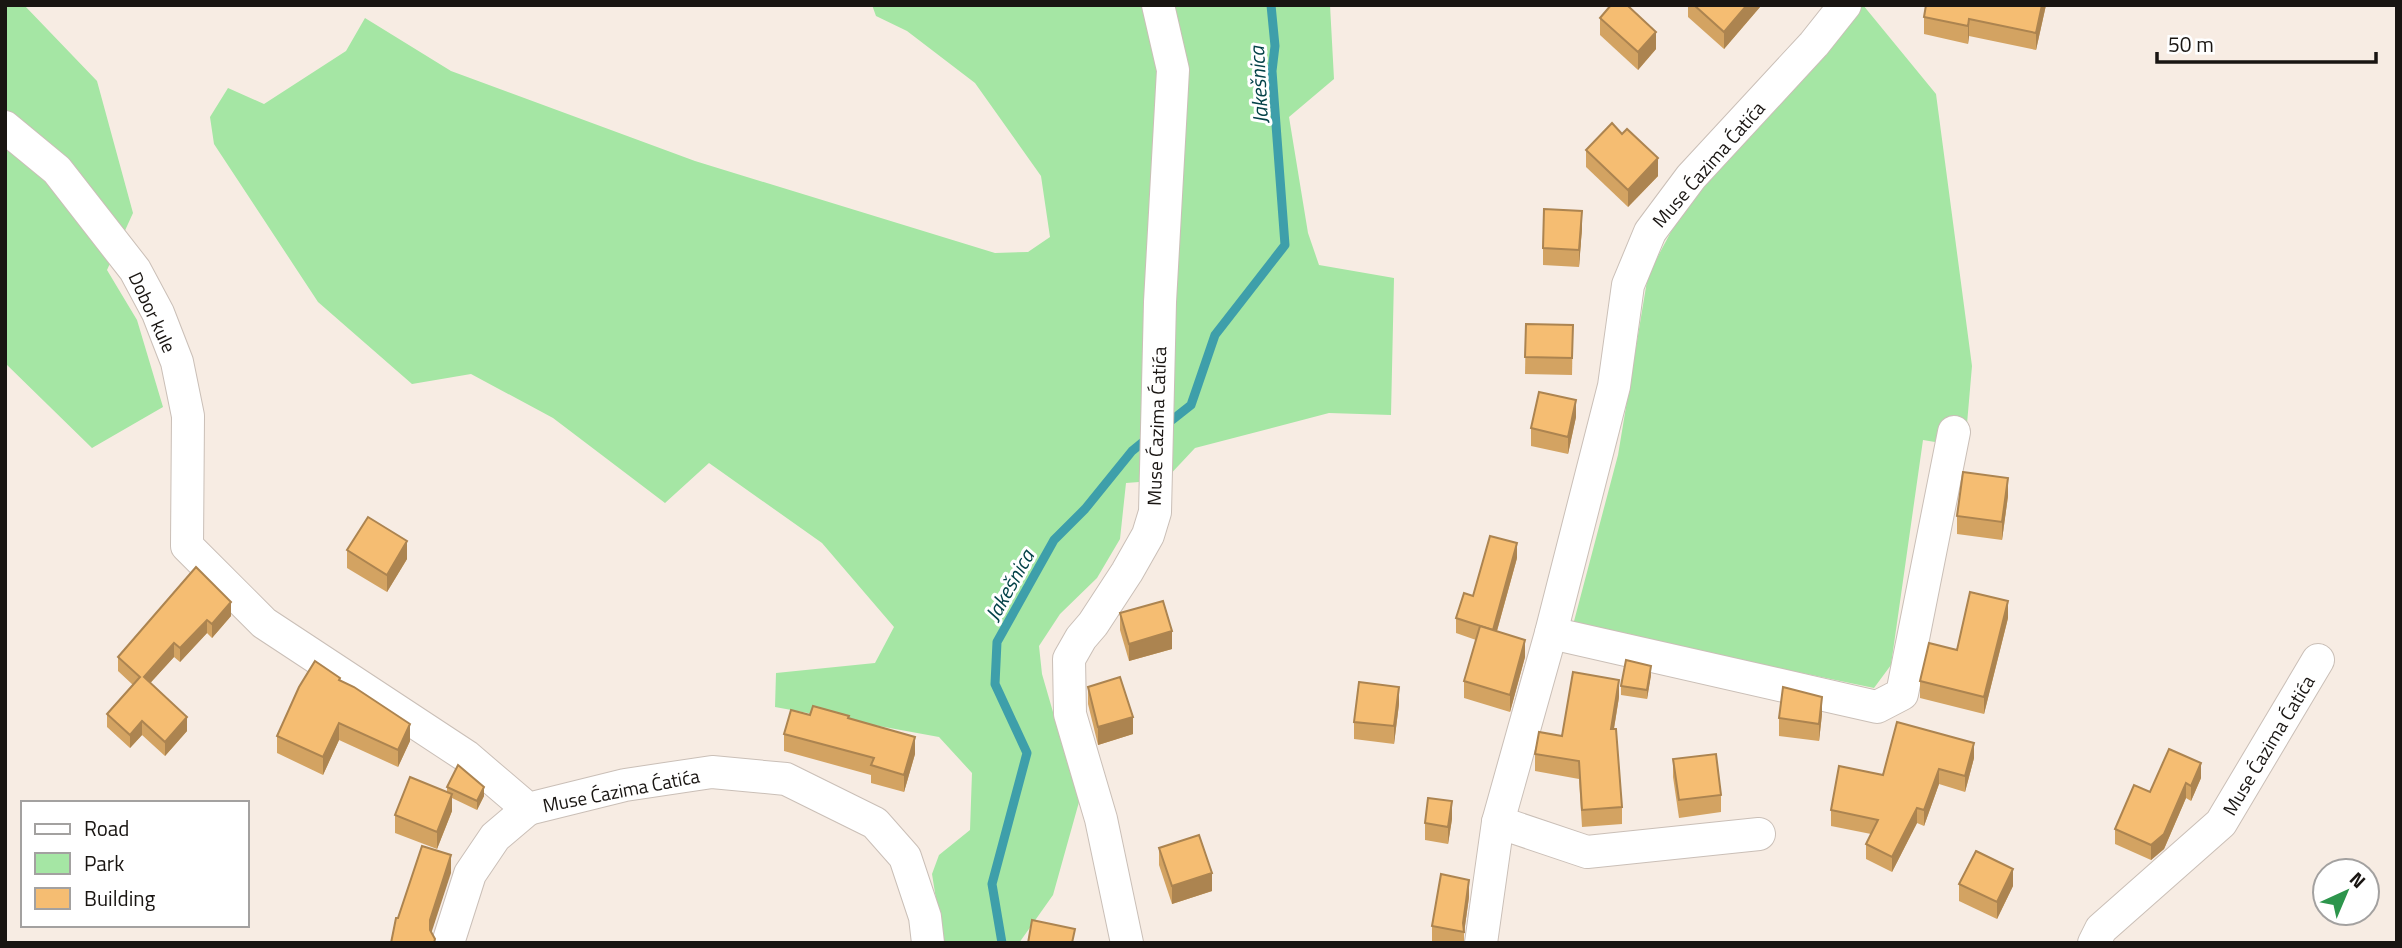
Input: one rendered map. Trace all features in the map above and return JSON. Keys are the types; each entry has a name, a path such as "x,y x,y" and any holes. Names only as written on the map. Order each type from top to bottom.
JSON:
{"street":[{"name":"Muse Ćazima Ćatića","path":"1127,943 1101,819 1070,714 1069,659 1127,572 1148,535 1155,512 1160,302 1173,70 1157,5"},
{"name":"Muse Ćazima Ćatića","path":"1481,943 1498,822 1551,633 1614,386 1628,285 1650,232 1691,177 1814,44 1844,5"},
{"name":"Dobor kule","path":"5,127 57,170 135,270 158,313 177,362 188,416 187,546"},
{"path":"1551,633 1877,707 1902,694 1954,432"},
{"name":"Muse Ćazima Ćatića","path":"187,546 264,623 466,756 528,809 625,785 712,772 786,779 875,823 905,857 925,917 929,943"},
{"name":"Muse Ćazima Ćatića","path":"2094,943 2101,929 2221,823 2318,660"},
{"path":"448,943 470,874 495,837 528,809"},
{"path":"1498,822 1587,852 1759,834"}],"green space":[{"path":"5,5 24,5 97,81 133,213 107,270 137,320 163,407 92,448 5,363"},
{"path":"872,5 1330,5 1334,79 1289,117 1308,233 1319,265 1394,278 1391,415 1329,413 1195,448 1165,480 1126,483 1120,539 1097,578 1060,614 1039,646 1042,674 1079,802 1053,895 1019,943 943,943 932,874 939,855 970,830 972,773 939,737 775,707 776,673 875,663 894,627 822,543 709,463 665,503 553,418 471,374 412,384 318,302 214,144 210,117 228,88 264,104 346,51 365,18 451,71 695,161 995,253 1028,252 1050,237 1041,176 975,83 907,31 876,16"},
{"path":"1863,5 1936,94 1972,366 1965,447 1923,440 1891,665 1874,688 1573,625 1618,455 1648,275 1691,194"}],"building":[{"path":"1611,5 1627,5 1656,32 1638,52 1600,18"},
{"path":"1694,5 1747,5 1724,32"},
{"path":"1926,5 2042,5 2036,33 1969,19 1968,26 1924,17"},
{"path":"1612,123 1622,134 1627,129 1658,158 1628,190 1586,150"},
{"path":"1544,209 1582,211 1579,250 1543,248"},
{"path":"1526,324 1573,325 1572,358 1525,357"},
{"path":"1539,392 1576,400 1568,437 1531,428"},
{"path":"1963,472 2008,478 2002,522 1957,516"},
{"path":"368,517 407,541 387,575 347,550"},
{"path":"1490,536 1517,543 1493,630 1456,618 1464,593 1473,596"},
{"path":"196,567 231,602 212,624 207,620 180,648 174,643 144,677 187,717 165,742 142,721 130,735 107,714 140,677 118,657"},
{"path":"1970,592 2008,601 1984,697 1920,681 1929,643 1957,650"},
{"path":"1163,601 1172,631 1129,644 1120,613"},
{"path":"1480,626 1525,640 1510,695 1464,681"},
{"path":"1626,660 1651,666 1647,690 1621,686"},
{"path":"315,661 340,678 339,680 410,724 398,750 339,723 323,757 277,736 299,687"},
{"path":"1573,672 1619,680 1611,729 1616,729 1622,807 1582,810 1579,761 1535,754 1539,732 1562,736"},
{"path":"1120,677 1133,717 1098,727 1088,687"},
{"path":"1359,682 1399,687 1394,726 1354,722"},
{"path":"1783,687 1822,697 1819,724 1779,718"},
{"path":"813,706 915,737 904,775 871,765 874,758 784,734 791,710 810,715"},
{"path":"1897,722 1974,743 1965,776 1939,769 1924,810 1917,808 1892,857 1866,844 1878,820 1831,810 1839,766 1883,775"},
{"path":"2169,749 2201,763 2191,786 2186,783 2164,834 2151,845 2115,829 2134,785 2150,792"},
{"path":"1716,754 1721,795 1679,800 1673,759"},
{"path":"458,765 484,787 477,801 447,787"},
{"path":"410,777 452,794 437,832 395,815"},
{"path":"1428,798 1452,801 1448,827 1425,823"},
{"path":"1199,835 1212,873 1172,886 1159,848"},
{"path":"422,846 451,855 430,920 434,943 391,943 396,918"},
{"path":"1976,851 2013,869 1997,902 1959,884"},
{"path":"1441,874 1469,880 1464,932 1432,926"},
{"path":"1032,920 1075,929 1072,943 1028,943"}],"waterway":[{"name":"Jakešnica","path":"1172,420 1191,405 1215,335 1285,245 1272,71 1275,46 1271,5"},
{"name":"Jakešnica","path":"1002,943 992,884 1027,753 995,684 997,642 1054,540 1085,509 1132,451 1148,438"}]}
